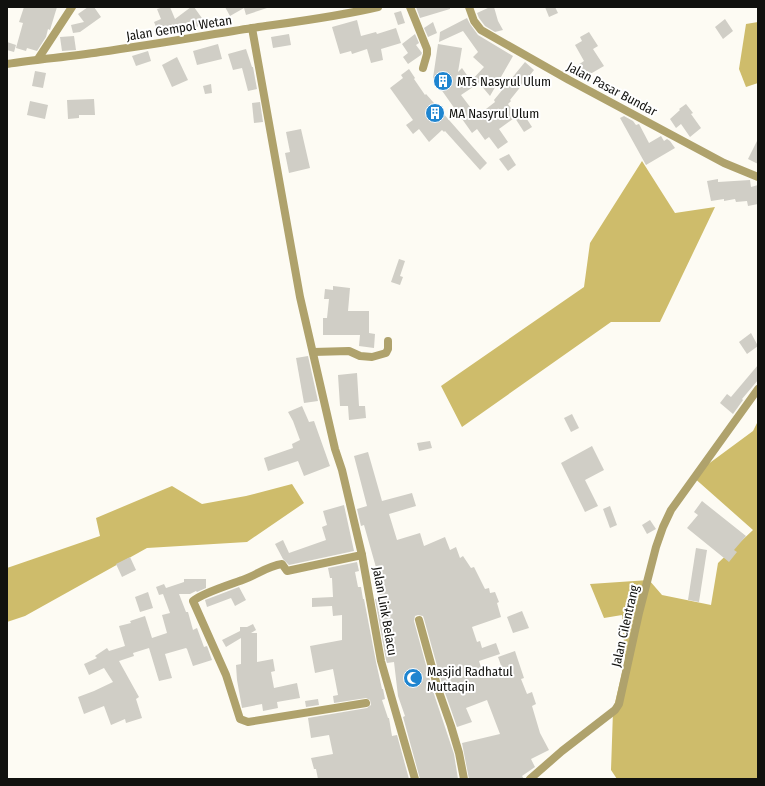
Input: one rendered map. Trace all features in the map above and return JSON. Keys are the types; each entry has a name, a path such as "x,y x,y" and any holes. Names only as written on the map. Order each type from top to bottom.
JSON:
{"street":[{"path":"38,59 72,7"},
{"name":"Jalan Gempol Wetan","path":"7,64 38,59 99,53 252,28 308,21 378,7"},
{"path":"410,7 426,49 427,54 423,68"},
{"name":"Jalan Pasar Bundar","path":"469,7 474,21 481,30 575,83 724,163 758,176"},
{"name":"Jalan Link Belacu","path":"252,28 300,297 335,449 342,470 362,555 381,661 415,779"},
{"path":"312,352 349,352 360,356 372,357 386,353 388,349 388,341"},
{"name":"Jalan Cilentrang","path":"530,779 562,751 615,710 619,704 639,613 656,547 663,527 671,510 758,389"},
{"path":"362,555 287,571 282,564 271,566 246,579 193,601 226,675 240,719 243,721 248,722 366,703"},
{"path":"419,620 438,689 457,746 464,779"}],"shaded area":[{"path":"758,22 758,83 746,87 739,69 746,24"},
{"path":"642,161 675,213 715,207 660,322 611,322 462,427 441,386 584,287 590,243"},
{"path":"758,421 758,779 617,779 611,770 613,711 625,660 622,615 604,618 590,584 649,580 662,595 711,605 718,563 753,530 692,476 753,431"},
{"path":"292,484 304,503 247,542 147,548 25,616 7,622 7,568 100,536 96,518 172,486 202,504 246,496"}],"building":[{"path":"24,7 57,7 50,30 48,29 46,37 37,51 27,48 26,51 16,48 23,23 19,22"},
{"path":"88,7 94,7 101,17 80,32 73,33 71,25 84,22 78,14"},
{"path":"170,7 175,19 191,7 194,7 204,21 197,27 192,20 186,24 185,23 167,29 169,33 160,36 154,22 161,19 157,9"},
{"path":"225,7 267,8 246,15 244,8 230,16"},
{"path":"416,7 450,7 450,9 420,18"},
{"path":"490,7 494,7 498,21 503,30 495,32 485,26 479,18 477,13"},
{"path":"545,7 555,7 558,13 549,17"},
{"path":"401,11 405,23 398,25 394,13"},
{"path":"467,18 478,35 513,56 490,96 479,83 461,95 477,116 495,102 494,100 525,62 534,70 508,104 517,116 499,129 508,142 498,149 489,137 485,140 477,129 472,133 433,78 438,44 462,48 458,72 462,68 471,81 484,67 473,57 478,52 463,31 439,42 440,32"},
{"path":"725,19 733,31 723,39 715,27"},
{"path":"357,20 361,36 376,32 377,34 396,28 401,43 381,49 383,60 371,63 367,49 352,54 351,51 340,54 332,27"},
{"path":"433,22 437,33 428,37 424,28"},
{"path":"589,32 598,46 593,49 604,66 585,77 578,65 584,61 575,45 582,41 580,37"},
{"path":"289,34 291,45 273,48 271,37"},
{"path":"415,34 419,43 416,45 422,53 408,64 403,57 408,53 402,44"},
{"path":"74,36 76,50 62,51 60,37"},
{"path":"7,42 16,45 14,52 7,50"},
{"path":"218,44 222,59 197,65 193,51"},
{"path":"246,49 253,67 257,89 248,91 242,68 233,70 228,54"},
{"path":"148,51 151,61 136,66 132,56"},
{"path":"177,57 188,80 172,87 162,65"},
{"path":"409,69 425,95 426,94 487,163 480,170 445,131 444,132 442,130 429,142 419,129 413,134 406,125 413,120 390,88 403,78 401,75"},
{"path":"35,71 46,73 43,88 32,86"},
{"path":"211,84 212,93 205,94 203,86"},
{"path":"94,99 95,115 79,115 79,118 68,119 67,100"},
{"path":"30,101 48,105 45,119 27,115"},
{"path":"260,102 263,122 254,123 252,103"},
{"path":"686,104 701,128 690,137 681,124 676,128 670,119"},
{"path":"523,113 532,127 524,132 515,118"},
{"path":"624,116 633,121 636,125 639,124 649,143 661,136 664,141 667,139 670,141 675,148 646,165 620,118"},
{"path":"301,129 310,168 289,173 285,153 290,152 286,132"},
{"path":"758,139 758,164 748,159"},
{"path":"509,154 516,165 508,171 499,159"},
{"path":"718,179 718,182 750,180 751,187 758,185 758,204 748,206 747,201 736,202 735,199 711,201 707,181"},
{"path":"399,259 405,261 400,276 403,277 400,285 391,282"},
{"path":"333,286 350,288 348,311 369,311 369,333 375,334 374,348 359,346 360,335 323,335 323,318 327,318 329,299 324,299 325,289 333,290"},
{"path":"751,333 758,346 747,354 739,342"},
{"path":"308,356 318,401 304,403 296,358"},
{"path":"758,365 758,380 742,399 743,400 733,414 720,403 727,394 731,397"},
{"path":"357,373 359,406 365,406 366,418 349,420 348,406 340,406 338,375"},
{"path":"302,406 309,422 314,421 330,466 304,476 298,461 268,471 264,458 293,448 292,444 300,440 288,412"},
{"path":"572,414 579,428 571,432 564,418"},
{"path":"430,441 432,448 419,451 417,443"},
{"path":"592,446 604,470 585,480 598,506 585,512 561,463"},
{"path":"368,452 382,501 412,493 416,506 389,514 397,540 420,533 424,546 445,537 450,550 456,547 460,558 463,556 471,568 474,567 485,589 489,588 490,593 495,592 499,602 497,603 501,617 472,627 477,642 480,641 482,648 496,643 500,654 479,661 484,677 503,671 498,657 515,651 524,678 521,679 527,694 532,692 536,704 532,706 540,733 549,750 531,759 535,767 522,776 524,779 469,779 462,743 500,734 487,700 466,708 472,722 457,727 443,687 423,616 418,615 415,616 414,621 433,691 454,754 458,779 420,779 403,717 405,716 398,696 394,662 387,663 386,660 375,599 380,598 374,580 379,578 364,525 361,526 357,509 367,506 354,456"},
{"path":"702,501 746,536 734,550 737,552 729,562 687,528 698,515 694,512"},
{"path":"344,505 354,551 289,565 283,559 275,544 283,540 289,553 326,540 322,527 327,525 323,511"},
{"path":"610,506 617,525 610,528 603,509"},
{"path":"650,520 656,529 647,534 642,525"},
{"path":"696,548 707,550 699,602 688,600"},
{"path":"130,557 136,570 122,577 116,564"},
{"path":"357,562 359,571 355,572 358,587 361,587 364,599 376,662 383,689 385,699 382,700 389,718 392,736 397,735 409,779 318,779 316,769 314,769 311,758 333,754 329,735 311,738 308,718 367,708 371,705 370,700 366,698 334,703 333,696 338,695 333,669 315,673 310,646 342,640 342,615 333,616 332,606 312,607 312,598 333,597 332,578 330,578 328,568"},
{"path":"184,579 206,579 206,588 190,594 179,594 186,612 188,612 193,630 197,628 204,647 207,646 212,660 193,666 186,648 165,654 172,678 159,681 149,648 133,653 134,656 119,661 139,697 136,699 142,718 126,723 125,719 111,725 104,706 84,714 78,697 113,682 104,668 89,675 84,664 97,658 95,656 107,648 109,651 125,646 119,626 131,623 130,621 145,616 152,638 167,633 162,615 170,613 163,594 159,595 156,587 164,584 166,588 184,582"},
{"path":"239,587 246,600 235,606 231,598 207,607 205,600"},
{"path":"148,592 153,608 140,612 135,597"},
{"path":"522,611 529,628 513,633 507,617"},
{"path":"253,624 256,630 251,633 257,633 257,662 273,659 275,671 271,672 274,688 297,683 300,698 277,702 278,708 263,711 262,704 242,708 236,665 241,664 241,638 226,647 222,640 240,631 240,627 247,627"},
{"path":"318,699 319,705 306,707 305,701"}],"place":[{"name":"MTs Nasyrul Ulum","path":"443,81"},
{"name":"MA Nasyrul Ulum","path":"435,113"},
{"name":"Masjid Radhatul Muttaqin","path":"413,678"}]}
